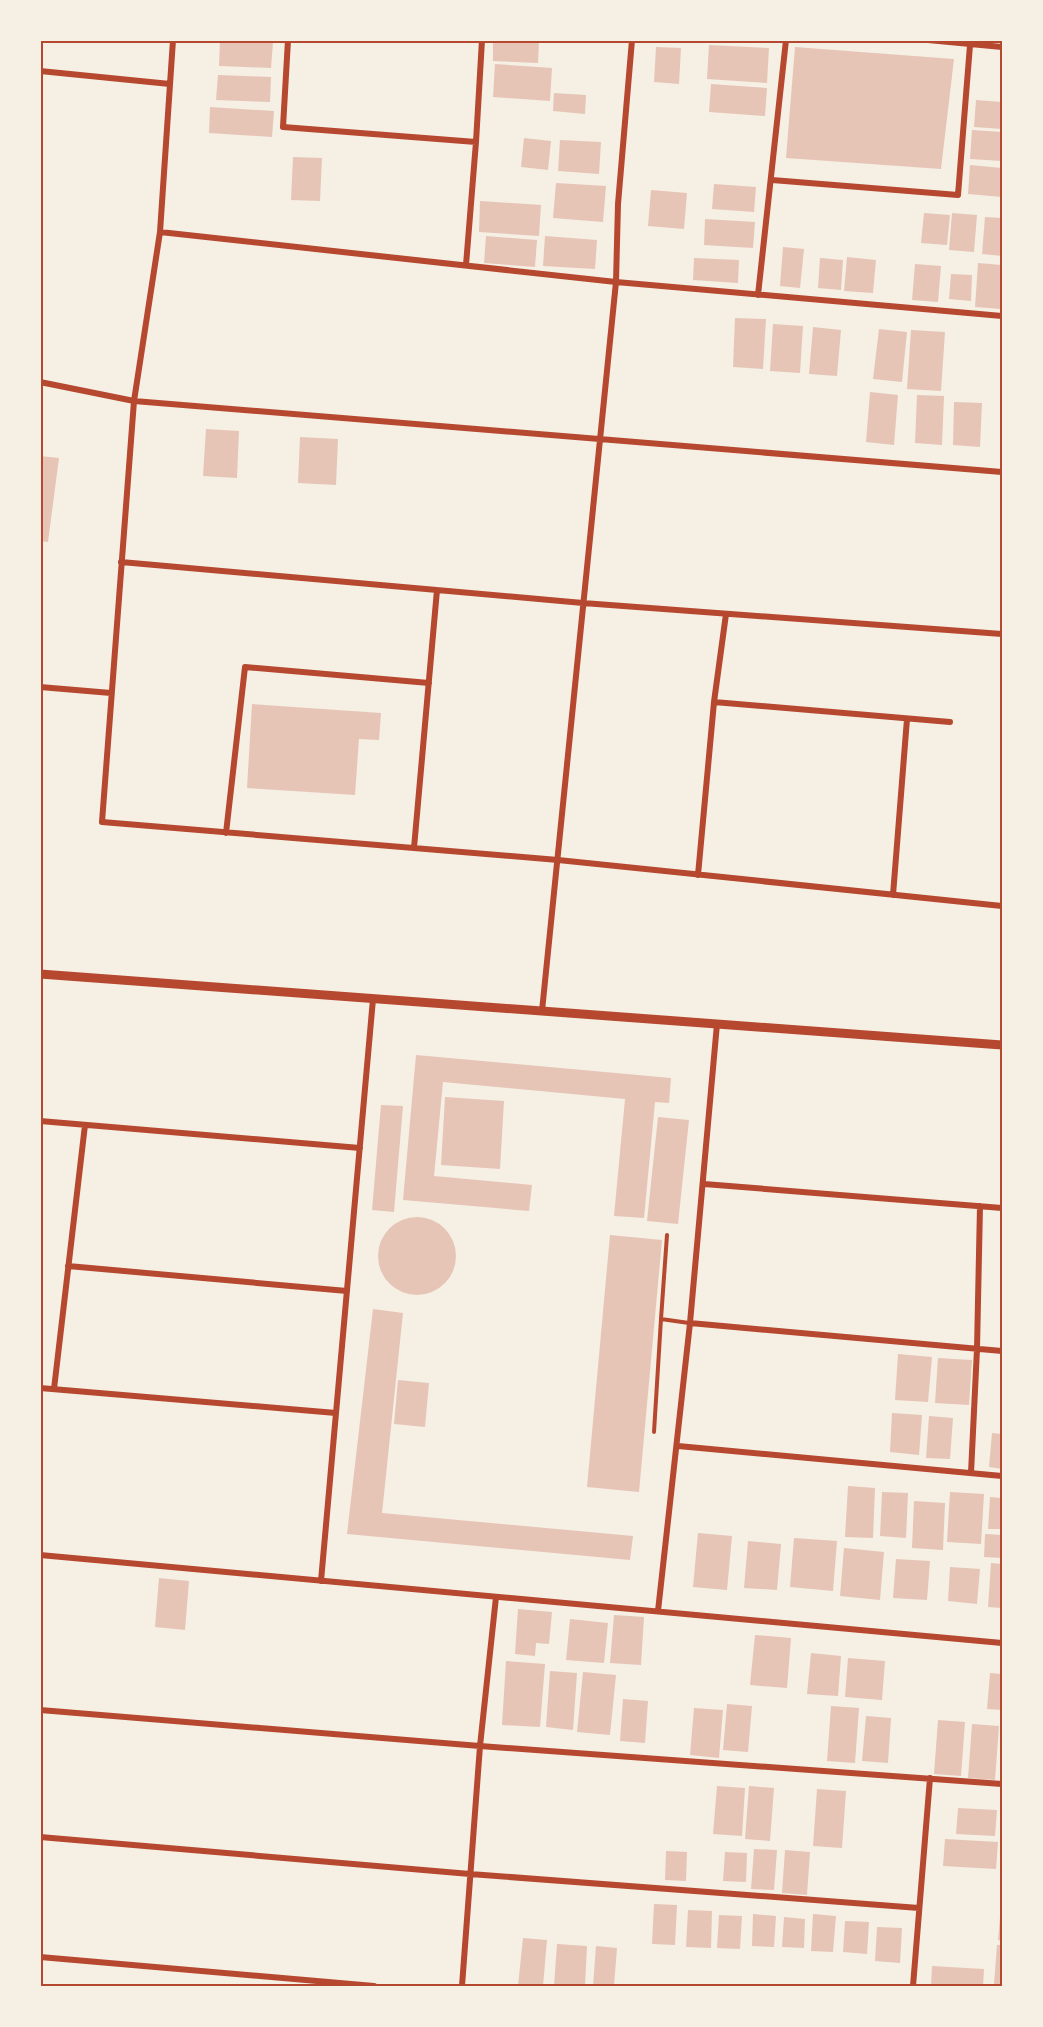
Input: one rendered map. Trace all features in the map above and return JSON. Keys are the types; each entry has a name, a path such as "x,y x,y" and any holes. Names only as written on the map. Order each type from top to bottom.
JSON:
{"street":[{"path":"173,40 159,231 134,401 102,822 558,860 1002,906"},
{"path":"288,40 283,126 476,142"},
{"path":"466,265 482,40"},
{"path":"542,1011 616,282 618,204 632,40"},
{"path":"758,295 786,40"},
{"path":"928,40 1002,47"},
{"path":"772,180 958,195 970,45"},
{"path":"40,71 170,84"},
{"path":"159,231 616,282 1002,316"},
{"path":"40,382 134,401 1002,472"},
{"path":"122,562 584,603 1002,634"},
{"path":"414,848 437,590"},
{"path":"698,874 714,702 726,614"},
{"path":"226,833 245,667 429,683"},
{"path":"40,687 111,693"},
{"path":"714,702 950,722"},
{"path":"893,895 907,719"},
{"path":"40,974 1002,1045"},
{"path":"321,1581 372,999"},
{"path":"658,1611 678,1446 717,1024"},
{"path":"40,1121 360,1148"},
{"path":"54,1389 85,1125"},
{"path":"704,1184 1002,1208"},
{"path":"971,1473 977,1349 980,1206"},
{"path":"68,1266 347,1290"},
{"path":"690,1323 1002,1351"},
{"path":"40,1388 336,1413"},
{"path":"678,1446 1002,1476"},
{"path":"40,1555 1002,1643"},
{"path":"462,1986 480,1746 496,1597"},
{"path":"40,1710 480,1746 1002,1784"},
{"path":"913,1986 930,1778"},
{"path":"40,1837 470,1874 919,1908"},
{"path":"40,1957 374,1986"}],"lane":[{"path":"654,1432 667,1235"},
{"path":"661,1318 690,1323"}],"building":[{"path":"220,40 273,42 271,68 219,66"},
{"path":"493,40 539,40 538,63 493,61"},
{"path":"709,45 769,48 767,83 707,79"},
{"path":"656,47 681,48 679,84 654,82"},
{"path":"795,47 954,59 941,169 786,158"},
{"path":"495,64 552,68 550,101 493,97"},
{"path":"218,75 271,77 270,102 216,100"},
{"path":"711,84 767,88 765,116 709,112"},
{"path":"554,93 586,95 585,114 553,111"},
{"path":"976,100 1002,102 1002,129 974,127"},
{"path":"210,107 274,111 272,137 209,133"},
{"path":"972,130 1002,132 1002,161 970,159"},
{"path":"524,138 551,141 548,170 521,167"},
{"path":"560,140 601,142 599,174 558,171"},
{"path":"293,157 322,158 320,201 291,200"},
{"path":"970,165 1002,168 1002,197 968,194"},
{"path":"556,183 606,186 603,222 553,218"},
{"path":"714,184 756,187 754,212 712,209"},
{"path":"651,190 687,193 684,229 648,226"},
{"path":"480,201 541,205 539,236 479,232"},
{"path":"924,213 950,215 947,245 921,243"},
{"path":"952,213 977,215 974,252 949,250"},
{"path":"985,217 1002,218 1002,256 982,254"},
{"path":"705,219 755,222 753,248 704,245"},
{"path":"486,236 537,240 535,267 484,263"},
{"path":"545,236 597,240 595,269 543,266"},
{"path":"783,247 804,249 800,288 780,286"},
{"path":"847,257 876,260 873,293 844,291"},
{"path":"694,258 739,260 738,283 693,280"},
{"path":"820,258 843,260 841,290 818,288"},
{"path":"978,263 1002,265 1001,309 975,307"},
{"path":"915,264 941,266 938,302 912,300"},
{"path":"951,274 972,275 971,301 949,299"},
{"path":"735,318 766,319 763,369 733,367"},
{"path":"773,324 803,326 800,373 770,371"},
{"path":"813,327 841,330 837,376 809,374"},
{"path":"879,329 907,332 902,382 873,379"},
{"path":"911,330 945,332 941,391 907,389"},
{"path":"870,392 898,395 894,445 866,442"},
{"path":"917,395 944,396 942,445 915,443"},
{"path":"954,402 982,403 980,447 953,445"},
{"path":"206,429 239,431 237,478 203,476"},
{"path":"300,437 338,439 336,485 298,483"},
{"path":"40,456 59,458 48,542 40,541"},
{"path":"252,704 381,713 379,740 359,739 355,795 247,788"},
{"path":"416,1055 671,1078 669,1103 655,1102 644,1218 614,1216 625,1099 443,1082 434,1176 532,1185 529,1211 403,1200"},
{"path":"445,1097 504,1101 500,1169 441,1165"},
{"path":"381,1105 403,1106 394,1212 372,1210"},
{"path":"658,1117 689,1120 678,1224 647,1221"},
{"path":"409,1217 425,1217 439,1223 450,1234 456,1248 456,1264 450,1278 439,1289 425,1295 409,1295 395,1289 384,1278 378,1264 378,1248 384,1234 395,1223"},
{"path":"610,1235 662,1240 639,1492 587,1487"},
{"path":"373,1309 403,1313 382,1513 633,1536 630,1560 347,1534"},
{"path":"898,1354 932,1357 928,1402 895,1400"},
{"path":"938,1358 972,1360 969,1405 935,1403"},
{"path":"398,1380 429,1383 425,1427 394,1424"},
{"path":"892,1413 922,1415 919,1455 890,1452"},
{"path":"929,1416 953,1418 950,1459 926,1458"},
{"path":"992,1433 1002,1434 1002,1469 989,1467"},
{"path":"848,1486 875,1488 873,1538 845,1537"},
{"path":"882,1492 908,1493 906,1538 880,1536"},
{"path":"950,1492 984,1494 981,1544 947,1542"},
{"path":"990,1497 1002,1498 1002,1529 988,1529"},
{"path":"914,1501 945,1503 943,1550 912,1548"},
{"path":"698,1533 732,1536 727,1590 693,1587"},
{"path":"985,1534 1002,1535 1002,1558 984,1557"},
{"path":"794,1538 837,1541 833,1591 790,1587"},
{"path":"748,1541 781,1544 777,1590 744,1588"},
{"path":"844,1548 884,1552 880,1600 840,1596"},
{"path":"896,1559 930,1561 927,1600 893,1598"},
{"path":"991,1563 1002,1564 1002,1608 988,1607"},
{"path":"950,1567 980,1569 977,1604 948,1601"},
{"path":"159,1578 189,1581 185,1630 155,1627"},
{"path":"518,1609 552,1612 549,1644 536,1643 535,1656 515,1654"},
{"path":"614,1615 644,1617 641,1665 610,1663"},
{"path":"570,1619 608,1623 604,1663 566,1660"},
{"path":"755,1635 791,1638 787,1688 750,1685"},
{"path":"811,1653 841,1656 838,1696 807,1694"},
{"path":"848,1658 885,1661 882,1700 845,1697"},
{"path":"506,1661 545,1664 540,1727 502,1725"},
{"path":"550,1671 577,1673 573,1730 546,1727"},
{"path":"583,1672 616,1675 610,1735 577,1732"},
{"path":"990,1673 1002,1674 1002,1710 987,1709"},
{"path":"623,1699 648,1701 645,1743 620,1741"},
{"path":"727,1704 752,1706 748,1752 723,1750"},
{"path":"831,1706 859,1708 855,1763 827,1761"},
{"path":"694,1708 723,1710 719,1758 690,1755"},
{"path":"866,1716 891,1718 888,1763 862,1761"},
{"path":"938,1720 965,1722 961,1776 934,1774"},
{"path":"972,1724 999,1726 995,1780 968,1778"},
{"path":"717,1786 745,1788 742,1836 713,1834"},
{"path":"749,1786 774,1788 770,1841 745,1839"},
{"path":"817,1789 846,1791 842,1848 813,1846"},
{"path":"958,1808 997,1810 995,1836 956,1834"},
{"path":"945,1839 998,1842 996,1869 943,1866"},
{"path":"754,1849 777,1850 774,1890 751,1889"},
{"path":"785,1850 810,1852 807,1895 782,1893"},
{"path":"666,1851 687,1852 686,1881 665,1880"},
{"path":"725,1852 747,1853 746,1882 723,1881"},
{"path":"654,1904 677,1905 675,1945 652,1944"},
{"path":"1002,1906 1002,1941 998,1940"},
{"path":"688,1910 712,1911 711,1948 686,1947"},
{"path":"753,1914 776,1916 774,1947 752,1946"},
{"path":"813,1914 836,1916 833,1952 811,1951"},
{"path":"719,1915 742,1916 740,1949 717,1948"},
{"path":"784,1917 805,1919 804,1948 782,1947"},
{"path":"845,1921 869,1922 867,1954 843,1952"},
{"path":"877,1927 902,1928 900,1963 875,1961"},
{"path":"523,1938 547,1940 543,1986 518,1986"},
{"path":"557,1944 587,1946 585,1986 554,1986"},
{"path":"997,1945 1002,1945 1002,1984 994,1984"},
{"path":"596,1946 617,1948 614,1986 593,1986"},
{"path":"932,1966 984,1969 983,1986 931,1986"}]}
